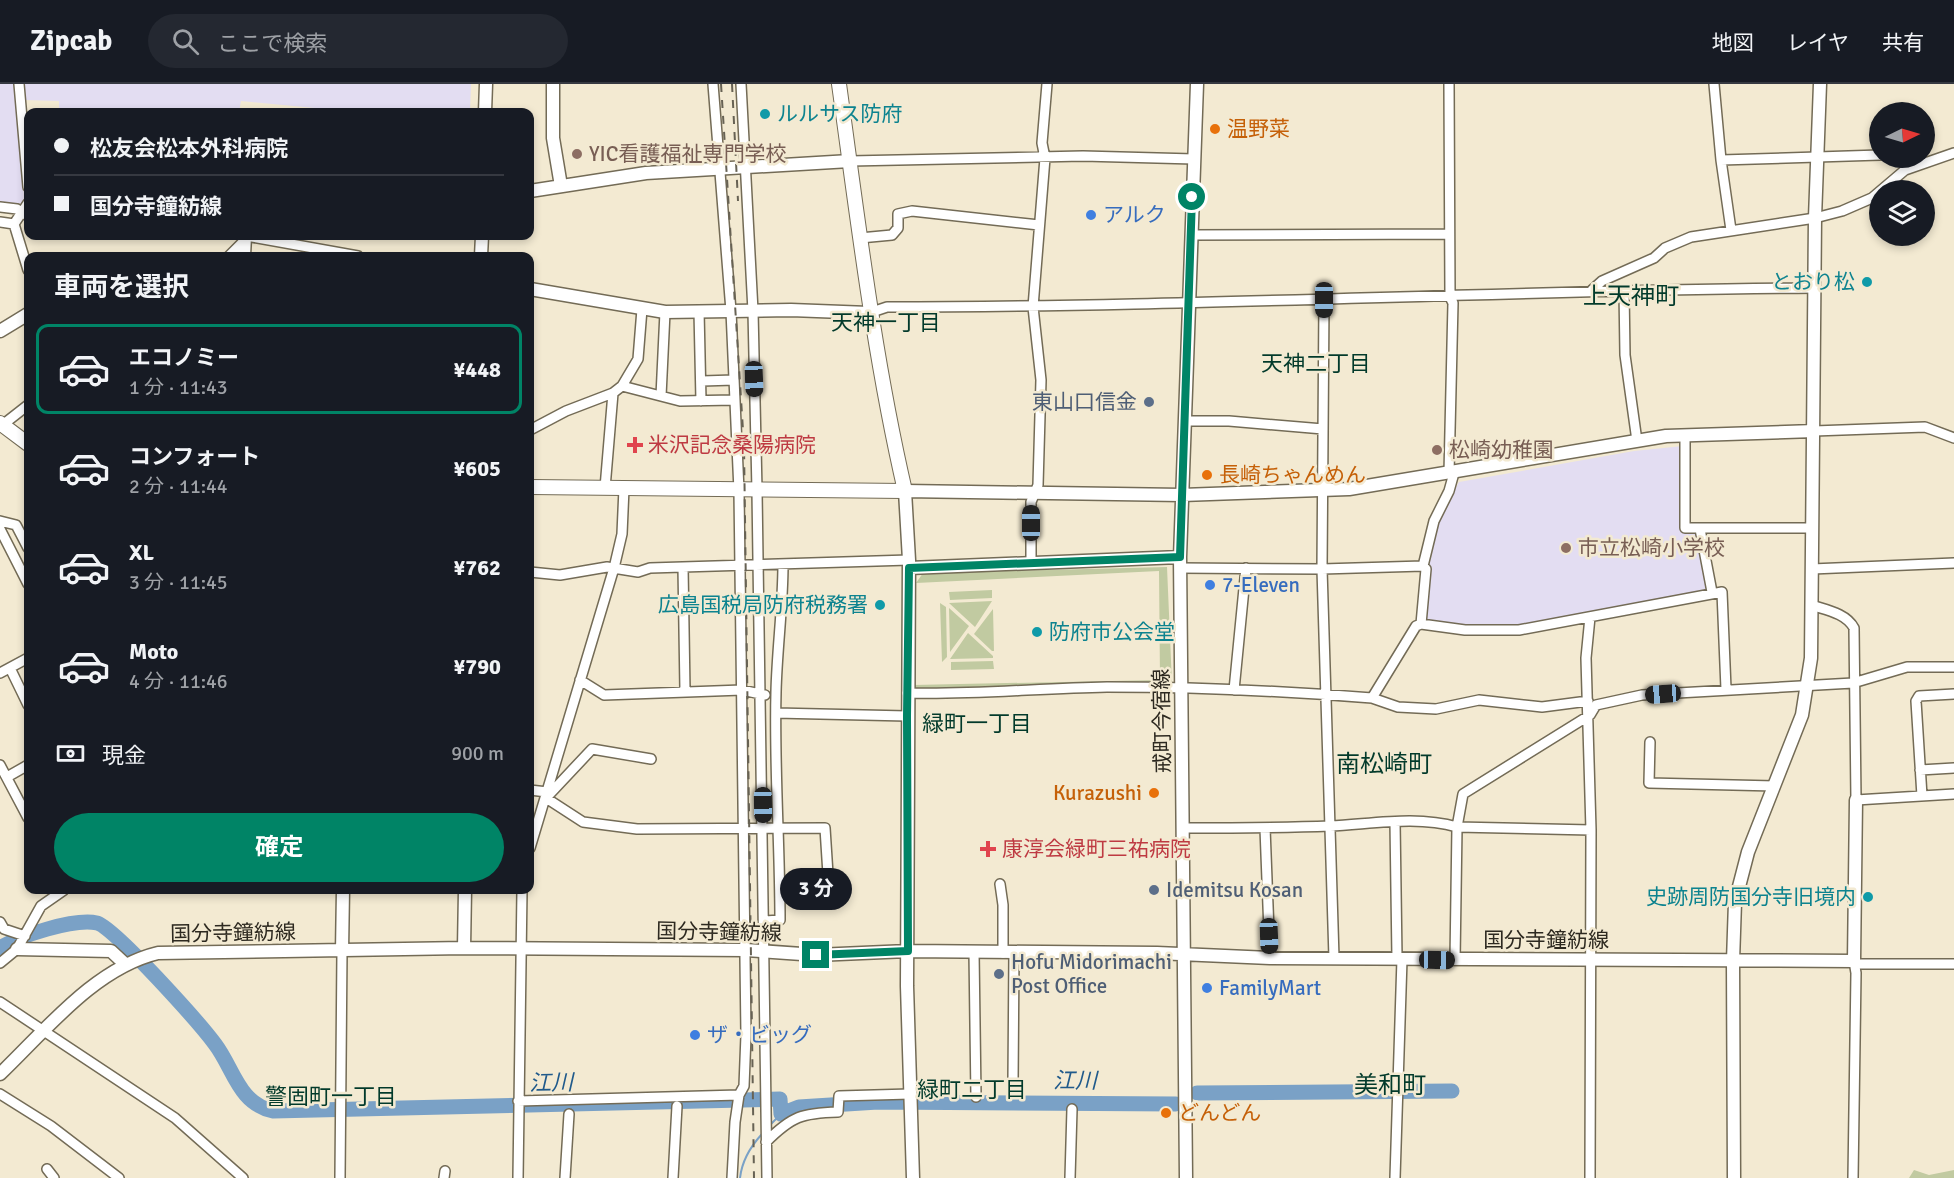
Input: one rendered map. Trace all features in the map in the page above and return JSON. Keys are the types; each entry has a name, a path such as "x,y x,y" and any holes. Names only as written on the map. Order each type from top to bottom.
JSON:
{"main road":[{"path":"534,487 905,491 886,410 869,313 840,84"},
{"path":"1,425 24,441"}],"street":[{"path":"19,84 24,141"},
{"path":"485,108 486,84"},
{"path":"553,84 553,138 561,186"},
{"path":"713,84 731,311 739,490 746,950 744,1086 739,1095 732,1178"},
{"path":"741,84 753,311 765,921 767,1178"},
{"path":"1031,564 1031,502 1038,484 1041,380 1033,307 1045,158 1042,143 1047,84"},
{"name":"戒町今宿線","path":"1186,1178 1182,955 1180,562 1197,84"},
{"path":"1421,624 1426,569 1423,566 1434,521 1449,491 1451,473 1453,303 1450,297 1448,234 1449,84"},
{"path":"1714,84 1720,160 1731,230"},
{"path":"1734,1178 1733,924 1740,879 1802,715 1808,684 1812,568 1815,218 1820,84"},
{"path":"1592,290 1602,281 1654,258 1677,241 1731,230 1815,218 1860,204 1905,170 1954,153"},
{"path":"534,190 645,173 850,161 1083,156 1194,159"},
{"path":"1720,160 1802,157 1818,159 1869,156"},
{"path":"0,207 17,209 24,213"},
{"path":"860,238 892,235 898,228 898,214 912,211 1040,225"},
{"path":"0,222 14,224 24,216"},
{"path":"14,224 24,257"},
{"path":"1191,236 1448,234"},
{"path":"233,252 243,240"},
{"path":"258,240 333,252"},
{"path":"534,290 665,312 869,313 887,307 1033,307 1450,297 1592,290 1815,288"},
{"path":"1624,290 1625,355 1637,441"},
{"path":"1324,300 1322,569 1334,958"},
{"path":"534,428 566,411 613,393 622,386 638,359 642,309"},
{"path":"699,311 701,401"},
{"path":"661,396 665,312"},
{"path":"0,331 24,316"},
{"path":"702,381 734,380"},
{"path":"622,386 680,401 735,400"},
{"path":"605,488 613,393"},
{"path":"1,425 24,408"},
{"path":"1185,421 1229,421 1323,429"},
{"path":"913,1178 908,951 909,564 905,491 1182,495 1324,491 1685,435 1925,427 1954,438"},
{"path":"1685,435 1685,528 1812,528"},
{"path":"534,835 614,568 622,534 624,488"},
{"path":"0,521 16,525 24,540"},
{"path":"1700,528 1712,592"},
{"path":"0,529 24,576"},
{"path":"534,572 560,575 614,568 638,572 650,568 783,564 1180,562 1246,568 1322,569 1423,566"},
{"path":"1812,568 1954,563"},
{"path":"765,921 780,920 776,694 778,647 783,611 783,564"},
{"path":"683,567 685,691"},
{"path":"1234,690 1246,568"},
{"path":"1372,698 1416,626 1421,624 1465,630 1519,630 1712,592 1722,592 1726,689"},
{"path":"1811,605 1850,621 1854,628 1856,800 1854,961 1856,973 1853,1178"},
{"path":"1590,617 1586,658 1590,715 1591,830 1590,1178"},
{"path":"0,673 24,660"},
{"path":"1455,960 1457,827 1463,794 1590,715 1596,705 1642,695 1853,683 1906,668 1954,667"},
{"path":"10,668 24,697"},
{"path":"580,680 604,695 742,690 761,695 776,694"},
{"path":"907,693 951,694 1104,687 1181,687 1372,698 1398,707 1436,709 1479,700 1542,707 1588,701"},
{"path":"1922,796 1916,701 1919,696 1954,694"},
{"path":"776,713 907,716"},
{"path":"1650,742 1649,783 1775,786"},
{"path":"546,795 592,749 651,759"},
{"path":"0,765 24,810"},
{"path":"7,777 24,767"},
{"path":"1920,770 1954,768"},
{"path":"534,791 546,795 583,822 637,829 825,828 829,890"},
{"path":"1856,800 1954,794"},
{"path":"1183,828 1265,828 1395,822 1443,823 1457,827 1591,830"},
{"path":"1395,822 1400,958 1395,1178"},
{"path":"1265,828 1270,958"},
{"path":"1000,884 1008,952 1013,1083"},
{"path":"0,963 17,949 41,906 58,894"},
{"path":"340,1178 343,894"},
{"path":"464,948 465,894"},
{"path":"518,1178 522,894"},
{"path":"1,928 25,936"},
{"name":"国分寺鐘紡線","path":"0,1074 96,983 125,963 158,953 464,948 746,950 816,955 908,951 1455,960 1854,961"},
{"path":"17,949 111,951 125,963"},
{"path":"974,952 976,1096"},
{"path":"1854,961 1859,964 1954,964"},
{"path":"0,1002 46,1030 175,1118 243,1178"},
{"path":"744,1086 766,1086"},
{"path":"0,1094 51,1126 119,1178"},
{"path":"766,1142 783,1124 796,1116 838,1112 839,1096 910,1094"},
{"path":"518,1101 739,1095"},
{"path":"673,1178 677,1106"},
{"path":"1070,1178 1072,1109"},
{"path":"565,1178 569,1114"},
{"path":"47,1169 54,1178"},
{"path":"100,1178 109,1170"}],"shaded area":[{"path":"0,84 19,84 22,100 24,204 0,202"},
{"path":"22,84 471,84 470,108 315,108 241,101 240,108 59,108 59,101 24,100"},
{"name":"市立松崎小学校","path":"1683,446 1683,531 1699,530 1708,591 1520,628 1460,626 1426,620 1429,565 1425,564 1434,528 1459,482 1634,451"}],"green space":[{"path":"1167,567 1172,684 1105,683 918,690 913,685 1160,680 1159,571 916,583 923,573"},
{"path":"992,590 992,598 950,600 949,592"},
{"path":"992,601 975,627 949,603"},
{"path":"940,603 946,607 947,657 942,662"},
{"path":"949,608 969,626 950,652"},
{"path":"993,609 994,651 992,651 974,634"},
{"path":"968,633 993,656 993,658 950,659"},
{"path":"993,661 994,669 951,670 951,662"},
{"path":"1914,1170 1929,1175 1954,1170 1954,1178 1909,1178"}],"waterway":[{"name":"江川","path":"0,948 33,933 75,923 97,923 121,941 207,1034 222,1054 244,1093 261,1107 273,1111 780,1099 781,1114 799,1107 878,1102 1176,1104"},
{"name":"江川","path":"1197,1093 1452,1091"},
{"path":"770,1125 781,1114"},
{"path":"740,1178 747,1154 762,1134"}],"railway":[{"path":"721,84 744,446 754,1178"},
{"path":"732,84 738,201"}],"place":[{"name":"ルルサス防府","path":"765,114"},
{"name":"温野菜","path":"1215,129"},
{"name":"YIC看護福祉専門学校","path":"577,154"},
{"name":"アルク","path":"1091,215"},
{"name":"とおり松","path":"1867,282"},
{"name":"東山口信金","path":"1149,402"},
{"name":"米沢記念桑陽病院","path":"635,445"},
{"name":"松崎幼稚園","path":"1437,450"},
{"name":"長崎ちゃんめん","path":"1207,475"},
{"name":"市立松崎小学校","path":"1566,548"},
{"name":"7-Eleven","path":"1210,585"},
{"name":"広島国税局防府税務署","path":"880,605"},
{"name":"防府市公会堂","path":"1037,632"},
{"name":"Kurazushi","path":"1154,793"},
{"name":"康淳会緑町三祐病院","path":"988,849"},
{"name":"Idemitsu Kosan","path":"1154,890"},
{"name":"史跡周防国分寺旧境内","path":"1868,897"},
{"name":"Hofu Midorimachi Post Office","path":"999,974"},
{"name":"FamilyMart","path":"1207,988"},
{"name":"ザ・ビッグ","path":"695,1035"},
{"name":"どんどん","path":"1166,1113"}],"district":[{"name":"上天神町","path":"1631,296"},
{"name":"天神一丁目","path":"886,322"},
{"name":"天神二丁目","path":"1316,363"},
{"name":"緑町一丁目","path":"977,723"},
{"name":"南松崎町","path":"1384,764"},
{"name":"美和町","path":"1390,1085"},
{"name":"緑町二丁目","path":"972,1089"},
{"name":"警固町一丁目","path":"331,1096"}],"route":[{"path":"816,955 908,951 909,568 1180,557 1192,197"}]}
